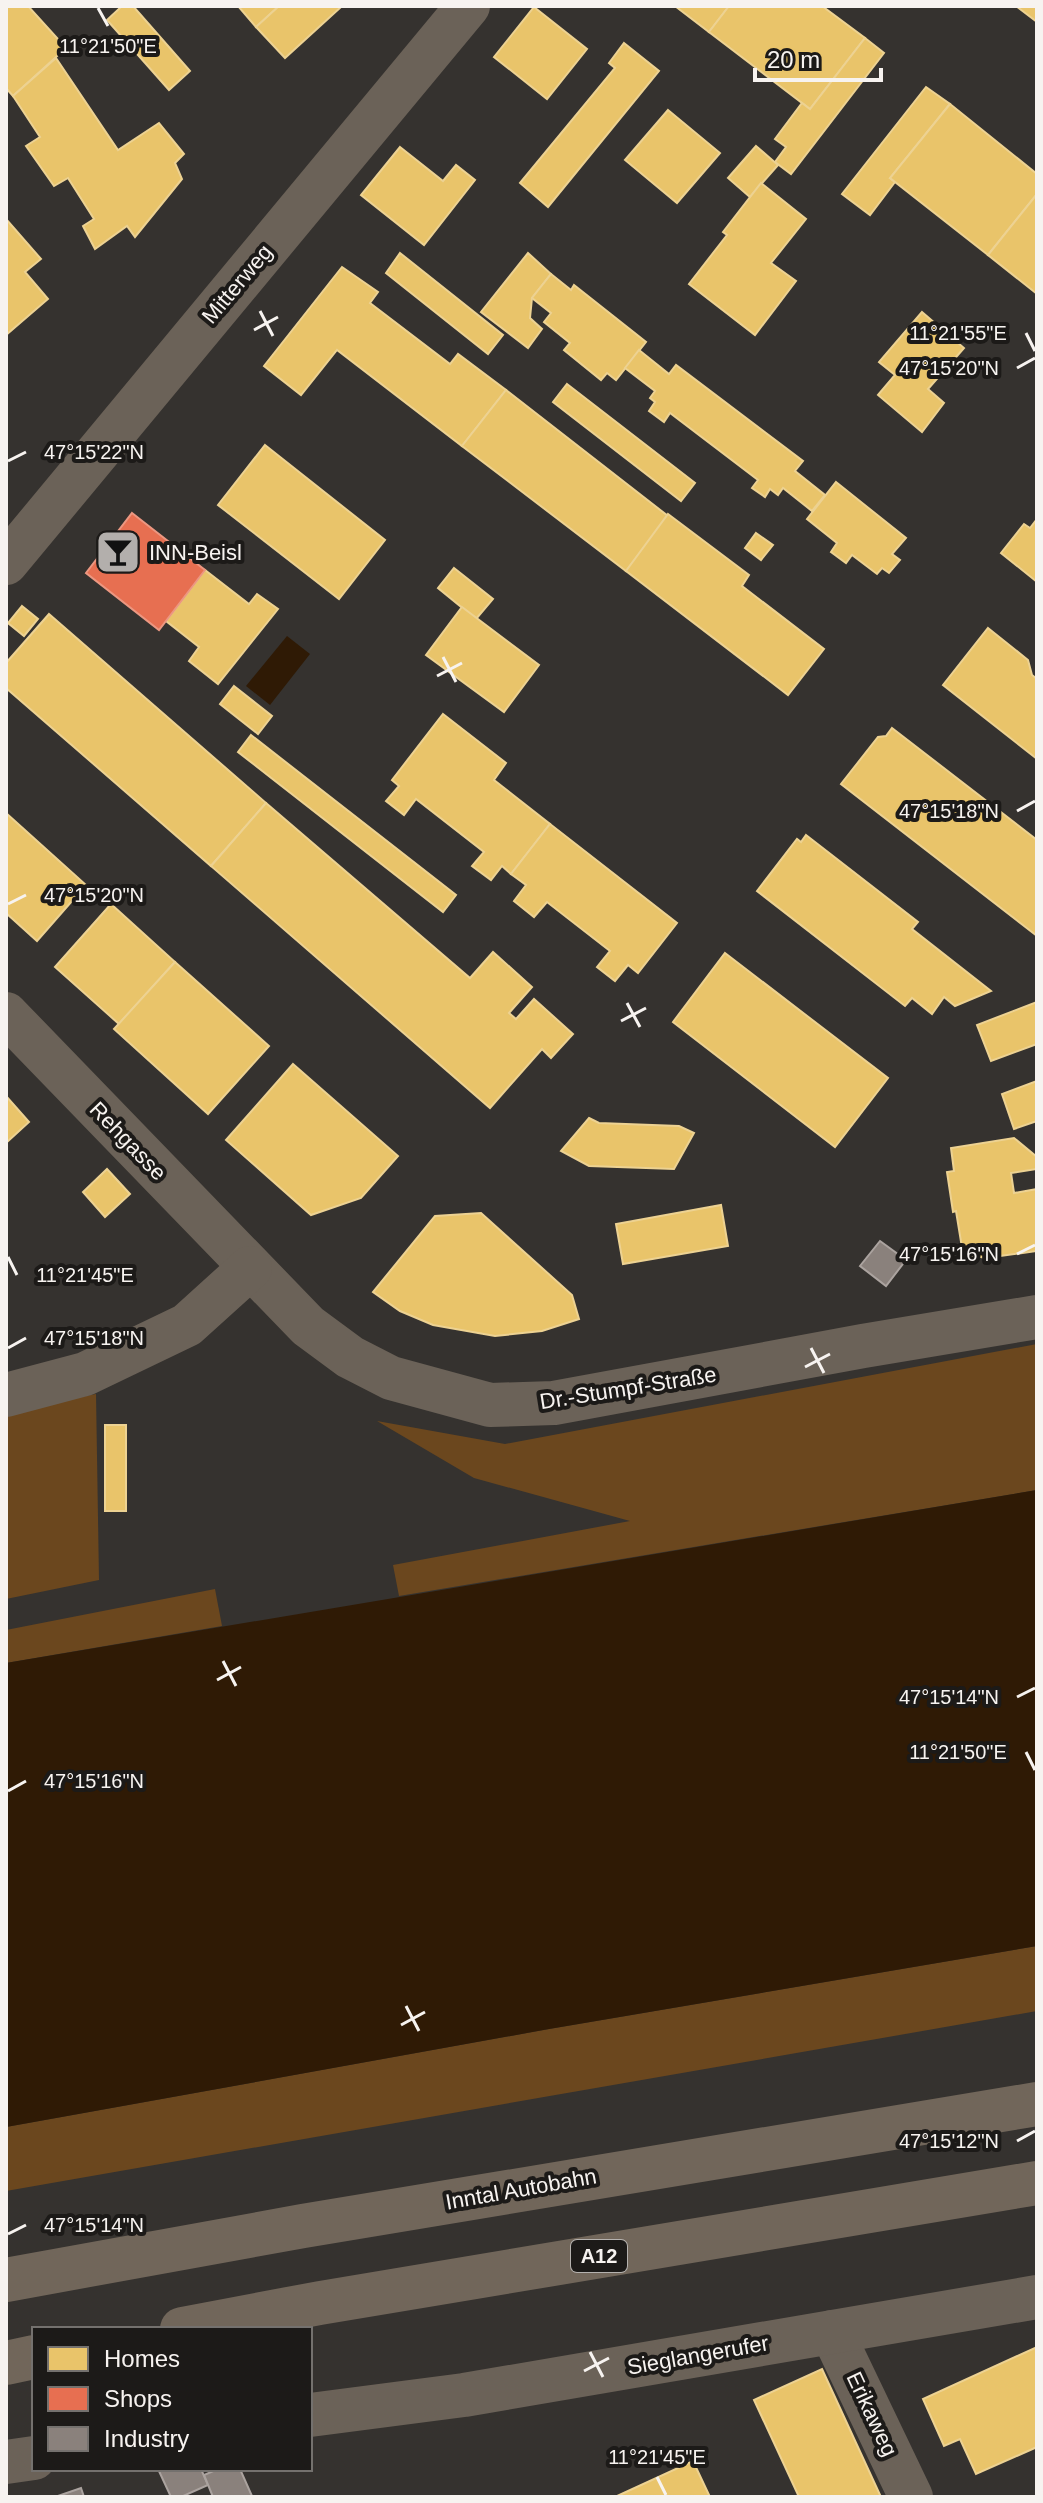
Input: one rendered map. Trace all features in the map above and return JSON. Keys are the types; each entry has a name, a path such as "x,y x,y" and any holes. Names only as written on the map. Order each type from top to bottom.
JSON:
{"highway":[{"name":"Inntal Autobahn","path":"6,2280 318,2224 1037,2104"},
{"name":"A12","path":"193,2327 1037,2183"},
{"path":"6,2363 32,2357"}],"street":[{"name":"Mitterweg","path":"6,563 468,6"},
{"name":"Rehgasse","path":"6,1014 250,1268"},
{"name":"Dr.-Stumpf-Straße","path":"250,1268 308,1326 350,1357 391,1378 490,1405 554,1403 1037,1317"},
{"path":"6,1395 85,1374 187,1325 250,1268"},
{"name":"Sieglangerufer","path":"312,2415 464,2395 1037,2297"},
{"name":"Erikaweg","path":"832,2332 911,2497"},
{"path":"6,2462 32,2458"}],"shaded area":[{"path":"287,636 310,654 270,705 246,686"},
{"path":"1037,1344 1037,1490 399,1596 393,1565 630,1521 474,1478 377,1421 505,1444"},
{"path":"96,1394 99,1580 6,1599 6,1411"},
{"path":"1037,1490 1037,1946 549,2029 6,2127 6,1663"},
{"path":"215,1589 222,1626 6,1663 6,1630"},
{"path":"1037,1946 1037,2011 6,2191 6,2127 549,2029"}],"building: Homes":[{"path":"6,6 28,6 66,48 13,96 6,88"},
{"path":"122,6 133,6 190,71 169,90 107,20"},
{"path":"238,6 279,6 256,27"},
{"path":"279,6 341,7 285,58 256,27"},
{"path":"675,6 729,6 709,32"},
{"path":"729,6 822,6 865,38 810,109 709,32"},
{"path":"1016,6 1037,6 1037,22"},
{"path":"534,7 587,49 547,99 494,57"},
{"path":"865,38 884,53 791,174 775,162 786,147 775,139 802,103 810,109"},
{"path":"624,43 659,71 548,207 520,183 615,68 609,63"},
{"path":"56,58 118,150 159,123 184,154 175,163 182,179 135,237 127,226 95,249 83,226 94,219 68,178 54,186 26,146 40,137 13,96"},
{"path":"926,87 950,104 890,178 895,182 870,215 842,194"},
{"path":"950,104 1037,174 1037,194 988,255 890,178"},
{"path":"668,110 720,153 677,203 625,160"},
{"path":"756,146 778,165 750,197 728,178"},
{"path":"400,147 443,181 456,165 475,180 424,245 361,195"},
{"path":"761,183 806,219 771,263 796,281 755,335 689,284 727,235 723,232"},
{"path":"1037,194 1037,294 988,255"},
{"path":"6,219 41,259 25,272 48,299 6,335"},
{"path":"400,253 503,335 488,354 386,273"},
{"path":"528,253 551,274 532,298 530,318 542,329 528,348 481,312"},
{"path":"342,267 378,292 370,303 450,364 458,354 506,390 462,446 337,350 301,395 264,366"},
{"path":"551,274 571,290 574,285 646,342 616,380 607,373 601,380 564,350 570,343 544,322 551,313 532,298"},
{"path":"922,312 964,348 928,389 944,403 922,432 878,395 895,375 879,362"},
{"path":"639,350 669,374 676,365 803,461 795,471 825,495 812,511 783,488 778,495 770,489 765,497 752,488 758,480 670,413 664,422 649,411 655,402 650,398 655,391 625,368"},
{"path":"567,384 695,483 681,501 553,402"},
{"path":"506,390 668,516 626,571 462,446"},
{"path":"265,445 385,540 339,599 218,505"},
{"path":"836,482 906,538 892,554 900,560 889,573 882,568 877,574 852,555 846,563 831,552 837,543 807,519"},
{"path":"668,514 749,575 742,586 824,649 788,695 626,571"},
{"path":"1037,519 1037,582 1001,553 1024,524 1030,528"},
{"path":"756,533 773,545 761,560 745,548"},
{"path":"454,568 493,599 476,619 438,588"},
{"path":"205,570 249,604 257,594 278,609 218,684 189,661 199,647 166,621"},
{"path":"22,606 38,619 24,636 8,623"},
{"path":"462,607 539,665 504,712 426,655"},
{"path":"49,614 266,803 211,866 6,688 6,663"},
{"path":"988,628 1028,660 1032,675 1037,679 1037,759 943,685"},
{"path":"234,686 272,716 258,734 220,704"},
{"path":"443,714 506,763 494,780 550,824 511,874 502,866 491,880 472,866 484,852 416,799 404,815 386,801 399,786 392,780"},
{"path":"892,728 1037,840 1037,936 841,784 878,737 886,736"},
{"path":"251,735 456,895 443,912 238,752"},
{"path":"266,803 470,978 493,952 532,987 509,1013 516,1019 534,999 573,1034 551,1058 542,1049 490,1108 211,866"},
{"path":"6,813 86,885 37,941 6,913"},
{"path":"550,824 677,923 638,973 628,965 615,981 597,967 610,951 547,902 534,917 514,901 526,885 511,874"},
{"path":"806,835 918,922 912,929 991,991 955,1006 944,997 932,1014 912,998 905,1006 757,891 797,839 801,842"},
{"path":"111,904 175,962 119,1024 55,967"},
{"path":"725,953 888,1078 835,1147 673,1022"},
{"path":"175,962 269,1046 208,1114 114,1029"},
{"path":"1037,1002 1037,1044 991,1061 977,1025"},
{"path":"293,1064 398,1156 361,1198 311,1215 226,1140"},
{"path":"1037,1081 1037,1121 1014,1129 1002,1094"},
{"path":"6,1096 29,1122 6,1143"},
{"path":"589,1118 599,1123 679,1126 694,1133 674,1169 589,1166 561,1151"},
{"path":"1014,1138 1037,1157 1037,1169 1011,1173 1014,1193 1037,1189 1037,1251 986,1258 963,1254 947,1172 954,1171 951,1148"},
{"path":"107,1169 130,1194 105,1217 83,1192"},
{"path":"721,1205 728,1246 623,1264 616,1224"},
{"path":"481,1213 572,1295 579,1319 542,1331 495,1336 433,1325 400,1311 373,1292 435,1216"},
{"path":"105,1425 126,1425 126,1511 105,1511"},
{"path":"1037,2347 1037,2447 976,2474 960,2439 944,2446 923,2399"},
{"path":"822,2369 881,2497 799,2497 754,2400"},
{"path":"693,2461 710,2497 615,2497"}],"building: Shops":[{"path":"132,513 205,570 159,630 86,573"}],"building: Industry":[{"path":"880,1241 906,1260 886,1286 860,1266"},
{"path":"159,2471 202,2471 208,2485 181,2497 171,2497"},
{"path":"213,2471 241,2471 252,2496 213,2497 204,2475"},
{"path":"81,2488 84,2497 55,2497"}],"place":[{"name":"INN-Beisl","path":"118,552"}]}
